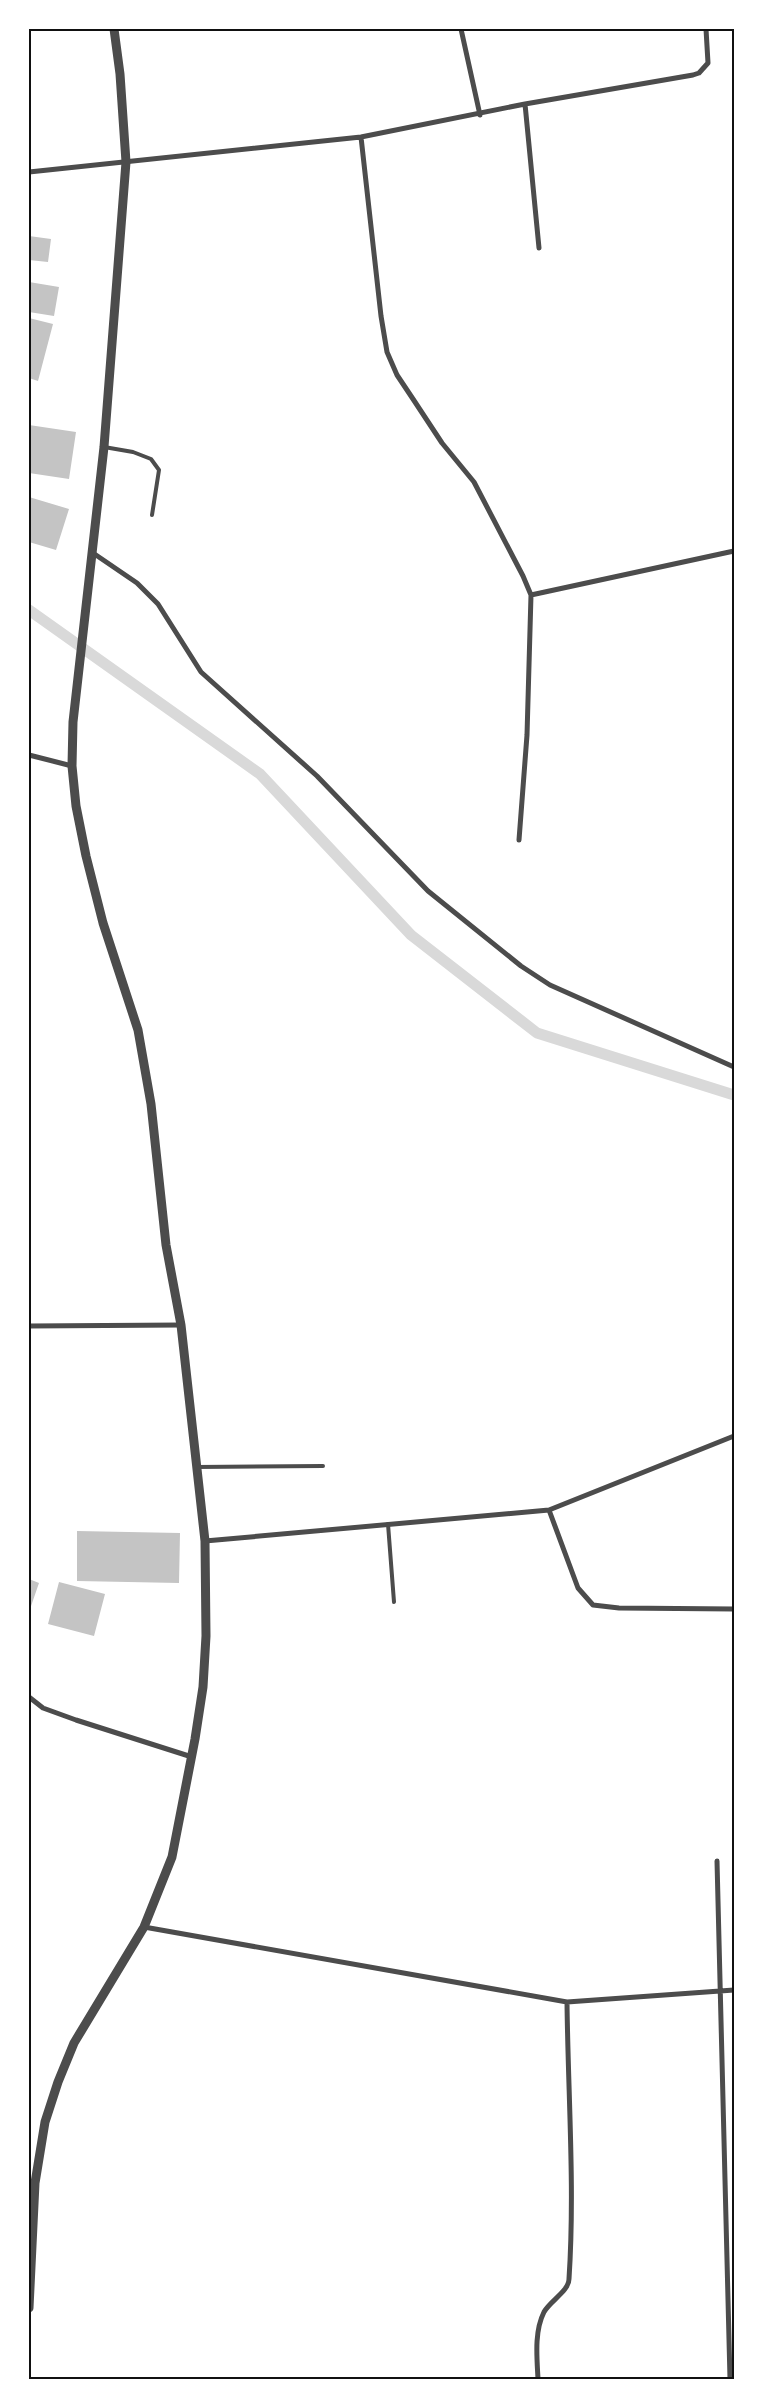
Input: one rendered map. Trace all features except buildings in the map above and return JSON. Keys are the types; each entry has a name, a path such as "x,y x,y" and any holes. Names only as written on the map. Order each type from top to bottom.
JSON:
{"street":[{"path":"29,2308 32,2183 46,2122 58,2082 74,2043 144,1927 172,1857 192,1757 203,1687 206,1636 205,1540 181,1326 166,1245 151,1104 138,1030 103,923 86,856 76,806 72,766 73,722 104,447 126,162 120,74 114,29"},
{"path":"461,29 480,114"},
{"path":"29,172 361,137 525,104 700,73 708,63 709,57 706,29"},
{"path":"525,104 539,248"},
{"path":"361,137 380,307 387,352 397,375 442,443 474,482 531,595 527,735 519,840"},
{"path":"531,595 734,551"},
{"path":"93,553 137,583 158,604 201,672 317,776 428,891 522,966 550,985 734,1067"},
{"path":"29,755 72,766"},
{"path":"29,1326 181,1326"},
{"path":"205,1540 549,1510 734,1436"},
{"path":"549,1510 578,1588 593,1605 619,1608 734,1609"},
{"path":"29,1697 43,1708 51,1711 192,1757"},
{"path":"717,1861 730,2379"},
{"path":"144,1927 567,2002 734,1990"},
{"path":"538,2379 537,2348 541,2319 547,2308 570,2281 571,2231 567,2002"}],"lane":[{"path":"104,447 133,452 151,459 159,470 152,515"},
{"path":"196,1467 323,1466"},
{"path":"388,1524 394,1602"}],"waterway":[{"path":"29,610 260,774 411,935 537,1033 734,1095"}]}
